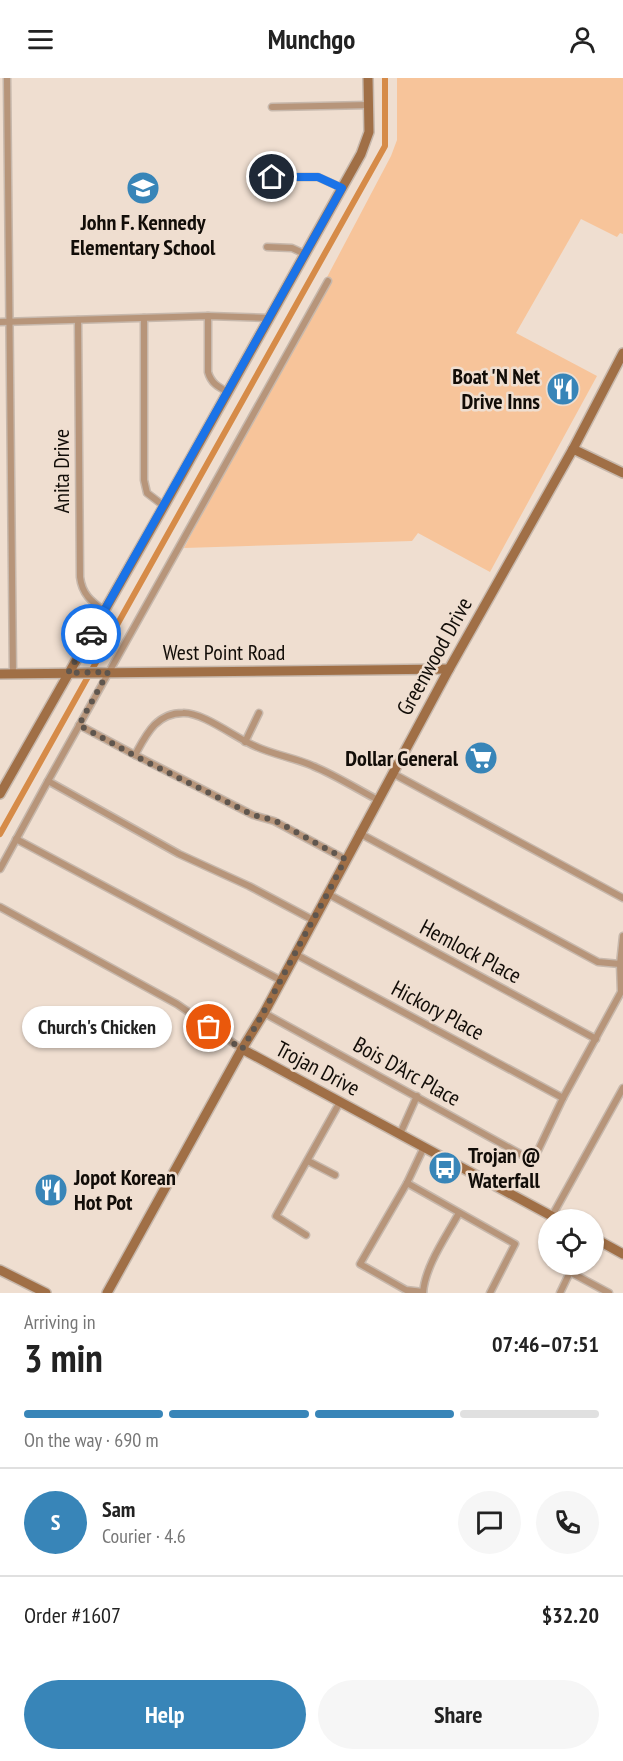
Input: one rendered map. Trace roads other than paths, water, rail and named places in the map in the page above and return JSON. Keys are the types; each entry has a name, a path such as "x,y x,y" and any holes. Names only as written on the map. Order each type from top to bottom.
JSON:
{"street":[{"path":"7,78 13,674"},
{"path":"0,794 3,782 72,673 104,611 366,144 369,132 368,78"},
{"path":"272,107 369,105"},
{"path":"272,177 318,177 342,188"},
{"path":"267,247 292,248 305,254"},
{"path":"0,869 79,725 105,672 328,281"},
{"path":"0,322 208,316 269,318"},
{"path":"208,316 209,377 228,392"},
{"path":"144,318 144,480 147,493 164,506"},
{"name":"Anita Drive","path":"78,320 80,577 81,586 88,599 104,611"},
{"name":"Greenwood Drive","path":"107,1293 282,981 448,669 573,449 623,353"},
{"path":"573,449 623,473"},
{"name":"West Point Road","path":"0,674 448,669"},
{"path":"135,756 148,730 156,722 166,716 182,712 198,716 245,742 315,766 378,800"},
{"path":"245,742 259,713"},
{"path":"79,725 135,756 253,815 274,820 345,859"},
{"path":"392,773 623,898"},
{"path":"48,781 178,854 249,886 313,920"},
{"path":"359,833 598,962 620,964"},
{"path":"16,839 282,981"},
{"name":"Hemlock Place","path":"328,894 596,1039"},
{"name":"Trojan Drive","path":"0,907 177,1004 242,1049 538,1209"},
{"path":"563,1098 621,992 620,964 623,936"},
{"name":"Hickory Place","path":"296,954 563,1098"},
{"name":"Bois D'Arc Place","path":"264,1013 533,1161 563,1098"},
{"path":"560,1209 623,1088"},
{"path":"400,1134 417,1096"},
{"path":"306,1236 276,1216 340,1102"},
{"path":"424,1147 407,1184 360,1264 406,1290 423,1292 429,1270 459,1213"},
{"path":"308,1161 335,1175"},
{"path":"407,1184 515,1244 490,1293"},
{"path":"604,1244 623,1254"},
{"path":"0,1270 46,1293"},
{"path":"560,1293 570,1272 609,1293"}],"waterway":[{"path":"0,834 385,146 385,78"}],"place":[{"name":"John F. Kennedy Elementary School","path":"143,188"},
{"name":"Boat 'N Net Drive Inns","path":"563,389"},
{"name":"Dollar General","path":"481,758"},
{"name":"Church's Chicken","path":"209,1027"},
{"name":"Trojan @ Waterfall","path":"445,1168"},
{"name":"Jopot Korean Hot Pot","path":"51,1190"}]}
